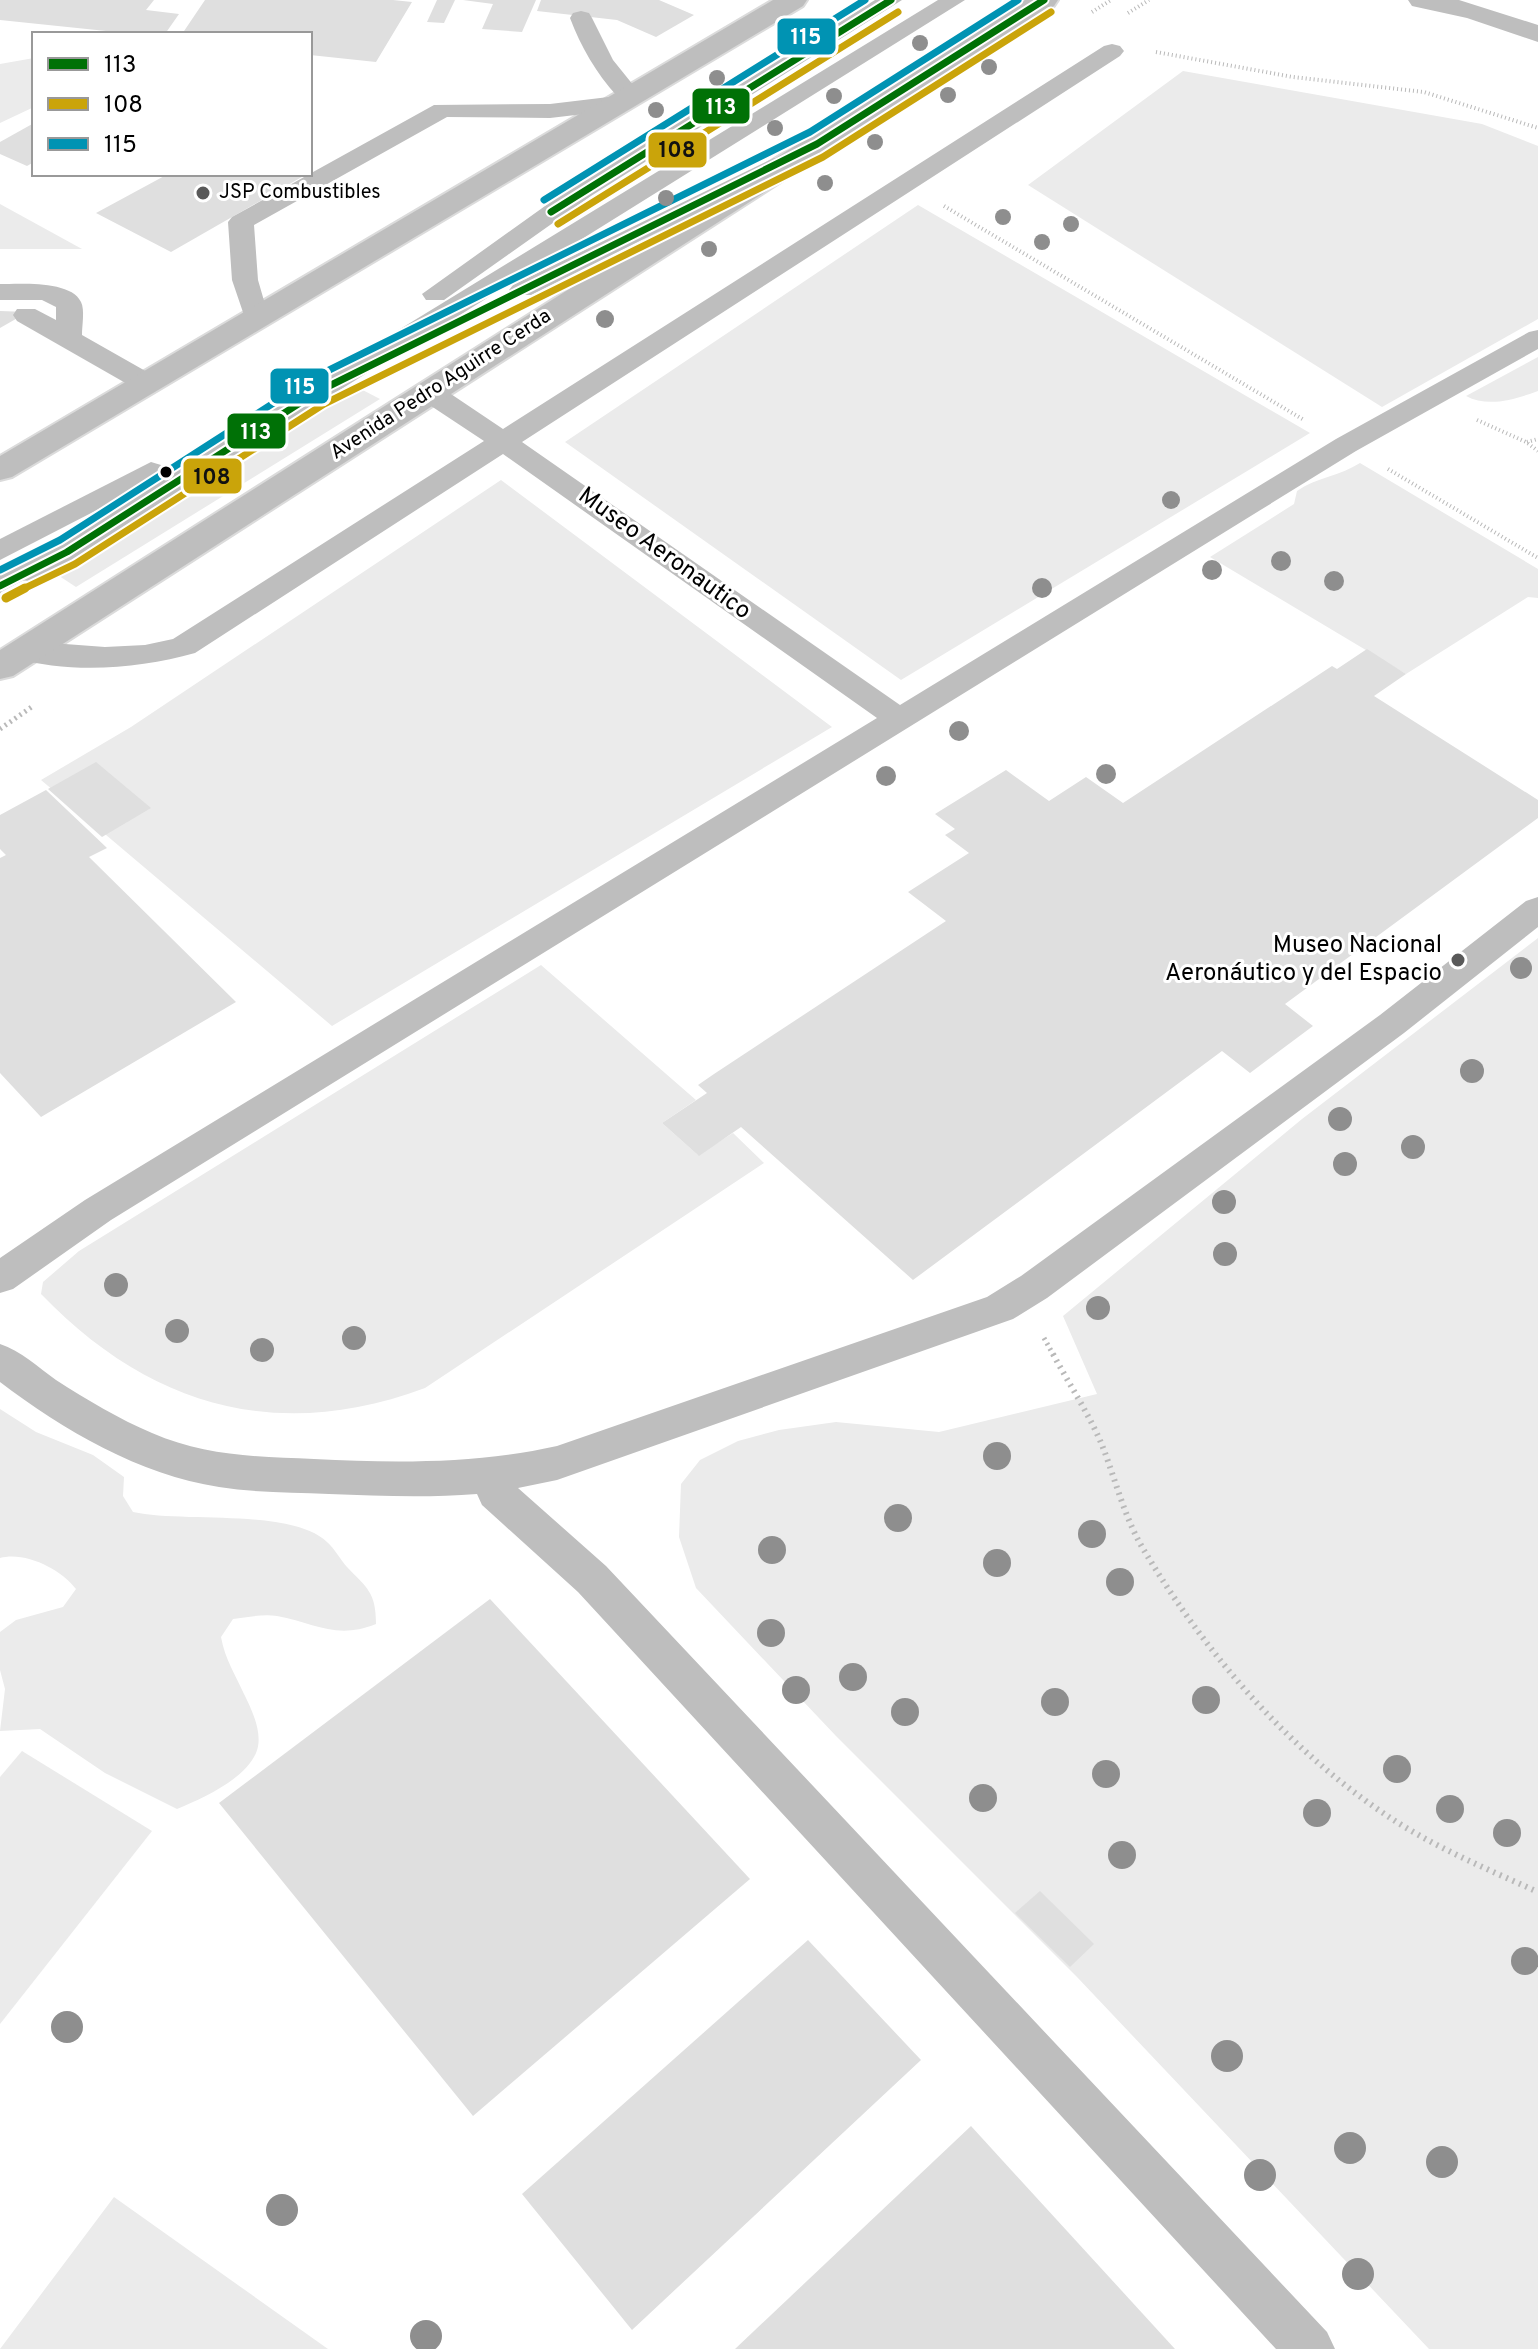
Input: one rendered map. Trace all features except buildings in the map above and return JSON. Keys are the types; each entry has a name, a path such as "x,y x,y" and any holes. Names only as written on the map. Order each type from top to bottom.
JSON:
{"main road":[{"path":"0,470 793,0"},
{"name":"Avenida Pedro Aguirre Cerda","path":"13,659 1044,0"},
{"path":"1422,0 1475,12 1538,34"}],"lane":[{"path":"0,551 129,484 325,366 437,293 582,191 891,0"},
{"path":"0,586 67,552 317,392 954,0"},
{"path":"256,318 245,280 241,222 442,110 550,111 624,100 590,43 581,18"},
{"path":"13,659 111,659 157,655 184,646 1112,51"},
{"path":"317,392 817,144"},
{"path":"0,292 47,292 69,303 69,338"},
{"path":"26,315 146,383"},
{"path":"0,1278 98,1210 897,717 1346,445 1538,338"},
{"name":"Museo Aeronautico","path":"429,392 504,441 852,689 897,717"},
{"path":"0,1360 27,1381 94,1423 188,1464 261,1474 384,1481 492,1475 539,1468 970,1321 1020,1296 1392,1024 1538,909"},
{"path":"492,1475 496,1493 592,1579 1310,2349"}],"path":[{"path":"1147,51 1293,77 1424,92 1538,128"},
{"path":"943,206 1538,558"},
{"path":"1428,399 1526,442 1538,451"},
{"path":"1526,442 1538,439"},
{"path":"1020,1296 1100,1441 1140,1544 1185,1613 1239,1684 1314,1761 1388,1816 1491,1871 1538,1892"}],"shaded area":[{"path":"32,58 32,108 0,123 0,64"},
{"path":"1183,71 1482,124 1538,146 1538,319 1382,407 1028,185"},
{"path":"0,204 82,249 0,249"},
{"path":"918,205 1310,433 901,680 565,442"},
{"path":"1538,357 1538,391 1493,402 1466,396"},
{"path":"353,385 380,399 76,587 53,572"},
{"path":"1360,463 1538,569 1538,598 1528,597 1406,674 1210,557 1294,504 1297,491"},
{"path":"501,480 832,727 332,1026 41,780 131,727"},
{"path":"1538,938 1538,2349 1429,2349 1077,1977 836,1736 696,1588 679,1537 681,1484 700,1460 738,1441 779,1430 836,1422 939,1432 1097,1394 1063,1316 1302,1119"},
{"path":"541,965 696,1100 662,1123 698,1155 733,1133 764,1163 425,1388 370,1404 318,1412 267,1412 218,1404 171,1388 126,1364 83,1333 41,1294 43,1282 79,1251"},
{"path":"0,1409 36,1432 93,1455 124,1477 123,1496 133,1512 263,1520 311,1531 330,1545 369,1591 376,1624 362,1629 326,1629 272,1615 233,1619 221,1637 253,1715 258,1746 242,1772 210,1794 177,1809 105,1773 40,1729 0,1731 5,1689 0,1670 0,1632 16,1620 63,1607 76,1589 42,1563 20,1557 0,1558"},
{"path":"22,1751 152,1831 0,2024 0,1777"},
{"path":"114,2197 328,2349 0,2349"}],"transit line":[{"name":"115","path":"544,200 865,0"},
{"name":"113","path":"551,212 891,0"},
{"name":"115","path":"0,570 60,540 311,379 810,132 1018,0"},
{"name":"113","path":"0,586 67,552 317,392 817,144 1044,0"},
{"name":"108","path":"558,224 898,12"},
{"name":"108","path":"6,598 75,564 324,404 823,157 1051,12"}],"place":[{"name":"JSP Combustibles","path":"203,193"},
{"name":"Museo Nacional Aeronáutico y del Espacio","path":"1458,960"}]}
